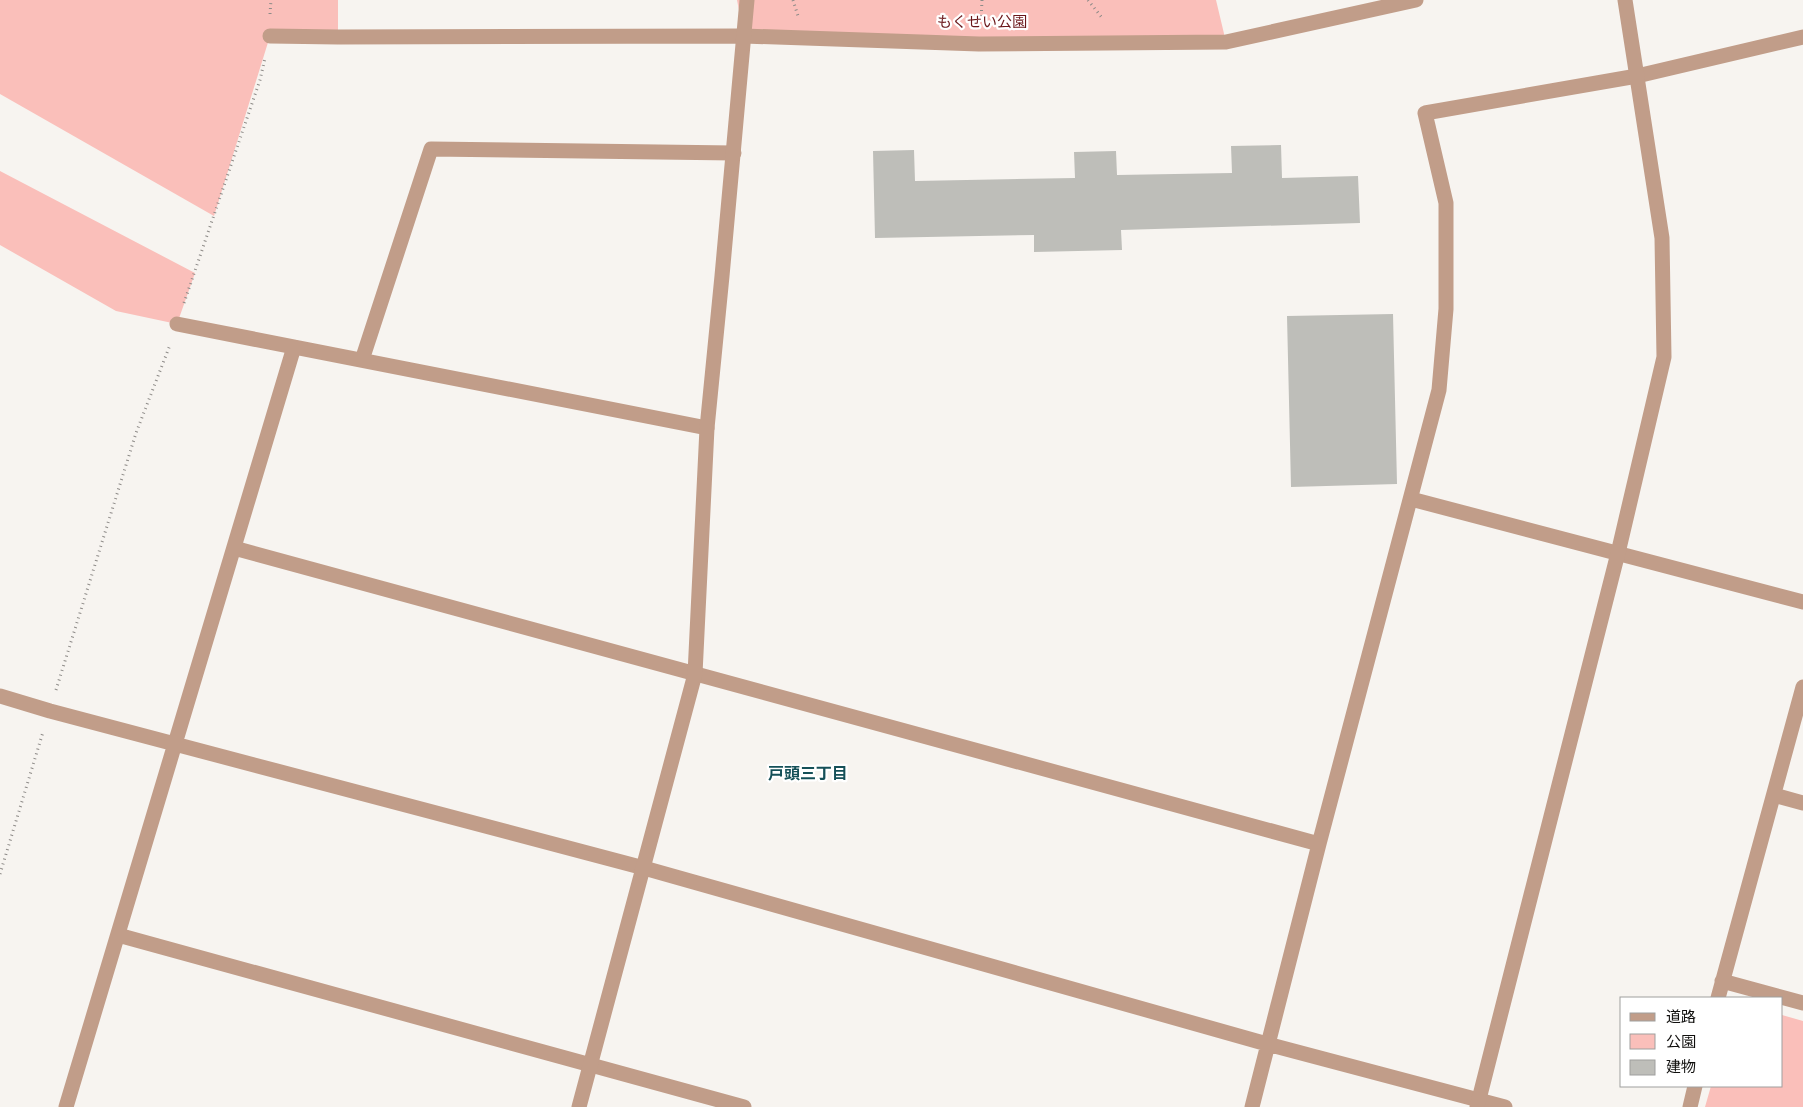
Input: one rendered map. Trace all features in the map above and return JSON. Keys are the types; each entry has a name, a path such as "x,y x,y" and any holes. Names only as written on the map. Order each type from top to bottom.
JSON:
{"street":[{"path":"580,1107 695,674 707,428 747,0"},
{"path":"1478,1104 1618,553 1664,357 1662,238 1625,0"},
{"path":"270,36 744,36 979,44 1226,42 1406,1"},
{"path":"1252,1107 1319,844 1439,390 1446,309 1446,203 1425,113 1637,76 1803,37"},
{"path":"362,360 431,149 734,153"},
{"path":"177,324 707,428"},
{"path":"66,1107 294,347"},
{"path":"1410,499 1803,602"},
{"path":"234,548 1319,844"},
{"path":"1718,997 1803,687"},
{"path":"0,696 50,711 644,868 1478,1104 1505,1107"},
{"path":"1774,795 1803,803"},
{"path":"118,935 744,1107"},
{"path":"1722,981 1781,997"},
{"path":"1783,998 1803,1003"},
{"path":"1690,1107 1695,1087"}],"path":[{"path":"0,874 136,433 177,324 260,80 270,36 271,0"}],"green space":[{"path":"0,0 338,0 338,37 270,36 214,216 0,94"},
{"name":"もくせい公園","path":"737,0 1216,0 1226,42 744,36"},
{"path":"0,171 195,273 177,324 116,311 0,245"},
{"path":"1783,1015 1803,1021 1803,1107 1705,1107 1711,1087 1783,1087"}],"building":[{"path":"1281,145 1282,178 1358,176 1360,223 1121,230 1122,250 1034,252 1034,235 875,238 873,151 914,150 915,181 1075,178 1074,152 1116,151 1117,175 1232,173 1231,146"},
{"path":"1393,314 1397,484 1291,487 1287,316"}],"district":[{"name":"戸頭三丁目","path":"808,773"}]}
